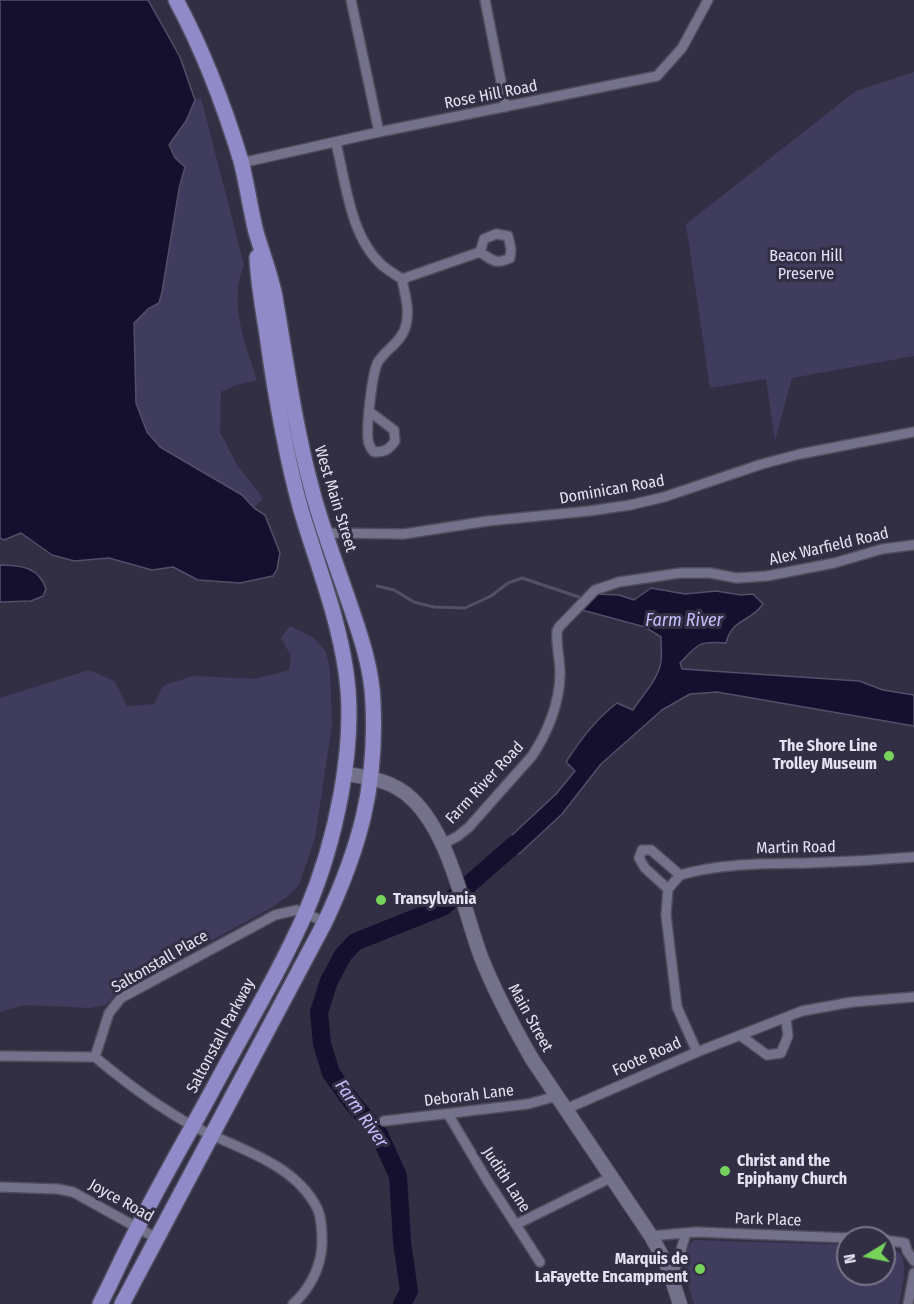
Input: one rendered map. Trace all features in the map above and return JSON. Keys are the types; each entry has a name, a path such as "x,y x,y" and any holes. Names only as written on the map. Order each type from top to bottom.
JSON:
{"main road":[{"name":"West Main Street","path":"176,0 213,79 241,164 256,230 274,293 300,446 370,671 374,729 371,777"},
{"name":"West Main Street","path":"256,230 257,269 274,383 286,444 309,536 337,621 347,675 348,748 345,774"},
{"name":"Main Street","path":"345,774 371,777 396,788 412,798 429,819 443,844 481,957 505,1010 532,1059 651,1236 672,1276 680,1304"},
{"name":"Saltonstall Parkway","path":"100,1304 137,1227 305,913 321,871 345,774"},
{"path":"122,1304 325,922 356,848 371,777"},
{"path":"321,871 344,880"}],"street":[{"path":"351,0 379,132"},
{"path":"485,0 506,107"},
{"name":"Rose Hill Road","path":"241,164 379,132 657,76 682,48 708,0"},
{"path":"336,142 354,220 369,250 383,266 402,279 408,307 406,327 393,347 379,361 373,374 370,412"},
{"path":"402,279 480,252"},
{"name":"Dominican Road","path":"309,536 325,532 354,535 404,534 488,521 589,512 630,505 673,495 800,453 914,432"},
{"name":"Alex Warfield Road","path":"609,585 680,573 710,573 737,578 767,576 824,565 882,549 914,545"},
{"name":"Farm River Road","path":"443,844 469,827 540,744 558,695 560,674 557,631 595,590 609,585"},
{"path":"668,889 645,868 639,858 642,850 651,850 680,874 668,889 666,915 677,1007 697,1052"},
{"name":"Martin Road","path":"680,874 739,864 857,862 914,857"},
{"name":"Saltonstall Place","path":"95,1058 109,1013 121,998 275,915 292,910 325,922"},
{"name":"Foote Road","path":"566,1109 697,1052 802,1011 852,1002 914,997"},
{"path":"741,1036 767,1055 781,1053 788,1036 786,1019"},
{"path":"0,1056 95,1058 144,1095 193,1126 213,1134 288,1174 306,1192 318,1209 322,1234 322,1254 313,1279 302,1296 293,1304"},
{"name":"Deborah Lane","path":"384,1121 528,1104 558,1096"},
{"name":"Judith Lane","path":"448,1114 540,1262"},
{"path":"517,1224 612,1177"},
{"name":"Joyce Road","path":"0,1187 73,1191 156,1238"},
{"path":"672,1276 686,1233"},
{"name":"Park Place","path":"651,1236 686,1233 836,1238"},
{"path":"909,1241 907,1251 914,1261"},
{"path":"908,1304 914,1273"}],"green space":[{"name":"Beacon Hill Preserve","path":"914,72 914,356 792,378 775,441 766,379 710,388 686,224 856,91"},
{"path":"201,98 244,265 239,279 238,308 243,337 257,380 236,385 221,392 220,432 237,465 263,498 254,508 242,495 160,447 147,432 136,403 134,323 148,309 159,303 179,189 185,168 175,158 169,145 186,121 195,100"},
{"path":"290,626 314,638 326,652 330,671 332,725 315,838 299,885 274,906 118,992 105,1005 90,1008 25,1005 0,1012 0,698 89,670 114,681 127,706 154,704 164,685 194,676 255,679 289,670 291,656 281,638"},
{"path":"694,1240 836,1245 836,1286 896,1286 896,1250 900,1253 904,1268 899,1304 694,1304 685,1271 686,1254"}],"water":[{"path":"0,0 148,0 180,57 195,100 186,121 169,145 175,158 185,167 159,303 148,309 134,323 136,403 147,432 160,447 242,495 254,508 265,515 280,553 273,576 240,583 198,580 173,567 152,570 109,558 74,561 52,555 21,533 4,540 0,538"},
{"path":"0,565 22,567 34,572 46,589 43,596 31,601 0,602"},
{"name":"Farm River","path":"651,588 685,594 716,591 741,595 753,594 763,604 753,615 732,629 726,643 710,642 696,647 680,663 682,669 859,681 883,690 914,695 914,726 717,692 690,694 662,710 601,764 562,814 519,854 512,835 556,794 575,771 566,762 583,738 595,723 617,703 633,710 660,668 661,637 645,627 582,610 595,594 619,595 634,600"}],"waterway":[{"name":"Farm River","path":"377,586 394,590 414,602 434,607 465,608 491,596 508,583 522,578 585,599"},
{"name":"Farm River","path":"402,1304 409,1291 402,1242 398,1176 379,1134 331,1073 322,1044 319,1012 329,981 343,955 355,942 443,907 515,844"}],"place":[{"name":"The Shore Line Trolley Museum","path":"889,756"},
{"name":"Transylvania","path":"381,900"},
{"name":"Christ and the Epiphany Church","path":"725,1171"},
{"name":"Marquis de LaFayette Encampment","path":"700,1269"}]}
